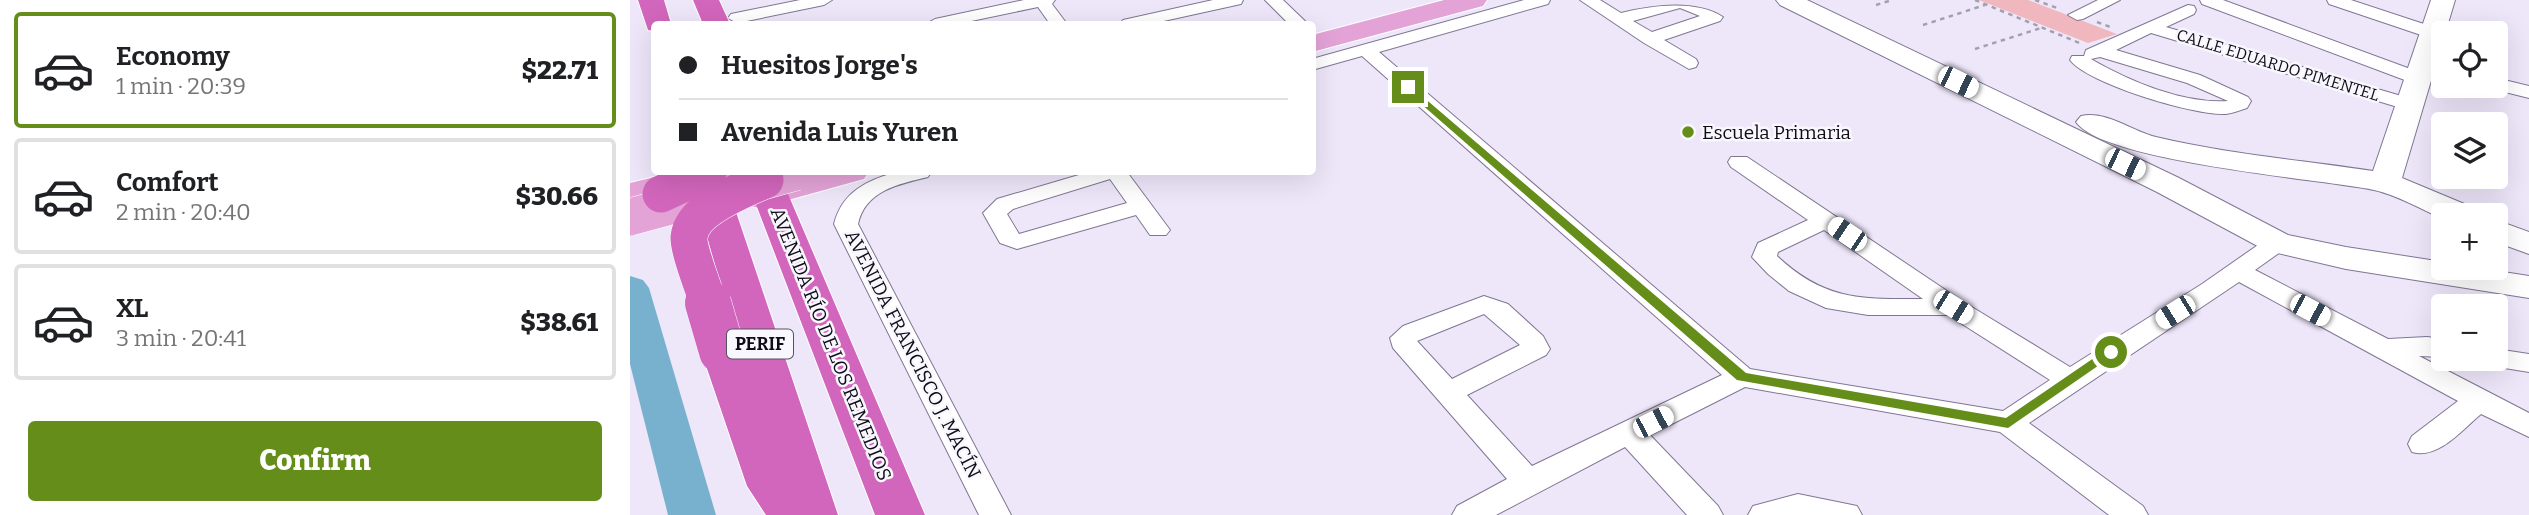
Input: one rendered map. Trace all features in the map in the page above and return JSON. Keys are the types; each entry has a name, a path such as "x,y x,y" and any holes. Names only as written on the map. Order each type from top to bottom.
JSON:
{"highway":[{"path":"651,0 657,21"},
{"path":"692,0 694,21"},
{"path":"706,0 730,21"},
{"path":"794,515 772,486 722,351 689,238 691,228 711,208 797,178"},
{"name":"AVENIDA RÍO DE LOS REMEDIOS","path":"797,178 900,515"},
{"name":"PERIF","path":"707,180 813,515"}],"main road":[{"path":"1316,22 1404,0"},
{"path":"1316,23 1434,0"},
{"path":"1316,43 1474,0"},
{"path":"640,197 707,180 797,178"},
{"path":"640,197 797,178"},
{"path":"630,217 797,178"}],"street":[{"path":"730,0 731,21"},
{"path":"735,21 824,0"},
{"path":"948,21 1043,0 1056,21"},
{"path":"1142,21 1235,0"},
{"path":"1273,0 1299,21"},
{"path":"1299,0 1303,21"},
{"path":"1316,64 1542,0"},
{"path":"1588,0 1689,63"},
{"path":"1788,0 2115,146 2177,151 2385,182 2434,203"},
{"path":"1831,0 2115,146 2168,185 2277,243 2346,258 2431,270"},
{"path":"2077,16 2112,0"},
{"path":"2208,0 2427,72"},
{"path":"2335,0 2431,32"},
{"path":"2437,21 2443,0"},
{"path":"1620,19 1680,3 1690,4 1714,17 1650,39"},
{"path":"2100,51 2213,88 2241,101 2231,108 2169,100 2080,62 2081,59 2148,27 2184,5 2216,46"},
{"name":"CALLE EDUARDO PIMENTEL","path":"2148,27 2408,104"},
{"path":"1366,50 1742,377 2008,423 2132,515"},
{"path":"2385,182 2408,104 2427,72 2431,50"},
{"path":"2508,87 2529,92"},
{"path":"2168,185 2161,174 2161,165 2165,155 2177,151"},
{"path":"1740,162 1953,307 2069,379"},
{"path":"797,178 882,183 910,175"},
{"path":"1100,175 1004,204 995,213 1008,238 1017,242 1143,206"},
{"path":"1118,175 1158,230"},
{"name":"AVENIDA FRANCISCO J. MACÍN","path":"797,178 847,209 846,224 995,515"},
{"path":"630,232 707,180"},
{"path":"1826,220 1767,248 1763,257 1788,278 1828,300 1866,305 1953,307"},
{"path":"2508,235 2529,244"},
{"path":"2008,423 2069,379 2239,272 2277,243"},
{"path":"2239,272 2529,426"},
{"path":"2508,279 2529,278"},
{"path":"2494,280 2529,287"},
{"path":"2381,349 2431,346"},
{"path":"2508,360 2529,363"},
{"path":"1468,515 1528,482 1631,434 1742,377"},
{"path":"1449,392 1528,482"},
{"path":"2423,444 2479,400"},
{"path":"1631,434 1707,515"},
{"path":"1764,515 1798,507 1846,515"}],"path":[{"path":"1876,5 1892,0"},
{"path":"1975,0 2100,51"},
{"path":"1923,25 1987,5"},
{"path":"1975,49 2043,27"}],"shaded area":[{"path":"1979,0 2028,0 2117,34 2088,43"}],"waterway":[{"path":"630,288 692,515"}],"place":[{"name":"Escuela Primaria","path":"1688,132"}],"route":[{"path":"1408,87 1742,377 2008,423 2111,352"}]}
